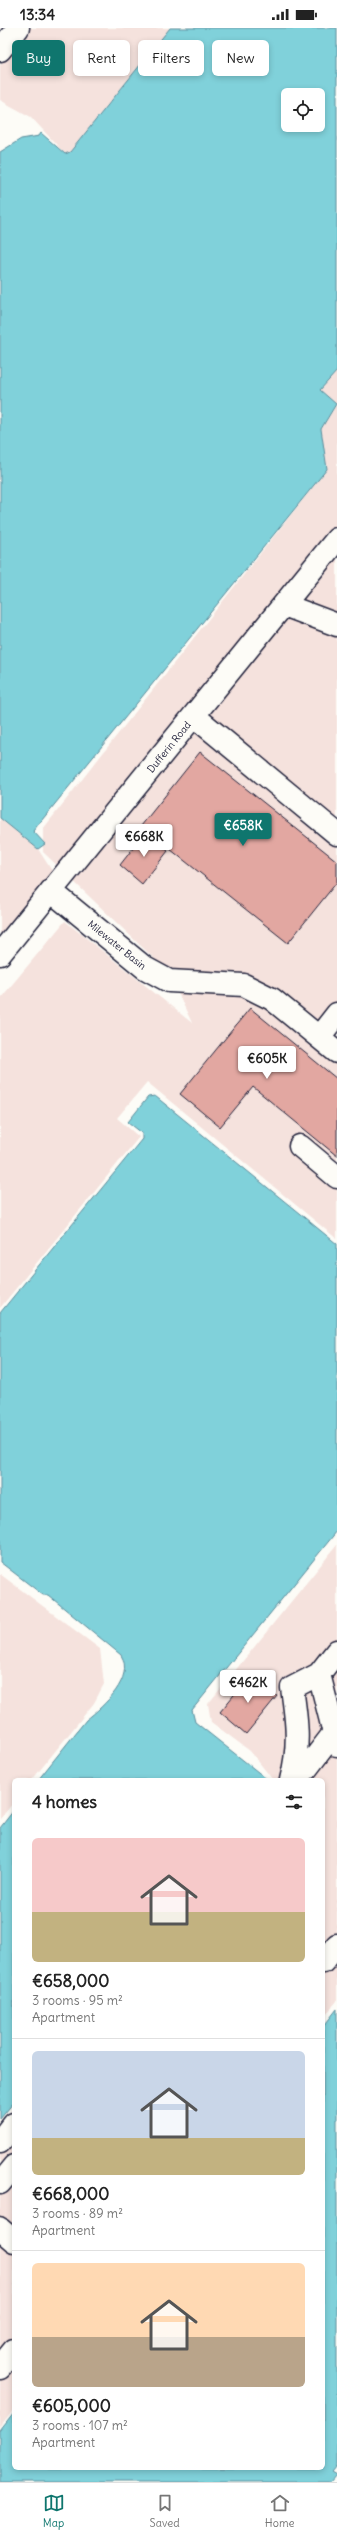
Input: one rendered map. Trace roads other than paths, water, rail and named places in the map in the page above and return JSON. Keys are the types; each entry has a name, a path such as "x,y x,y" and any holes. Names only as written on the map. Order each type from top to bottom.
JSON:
{"street":[{"path":"0,50 18,28"},
{"name":"Dufferin Road","path":"0,954 337,539"},
{"path":"284,605 337,625"},
{"path":"194,716 337,834"},
{"name":"Milewater Basin","path":"51,891 145,968 169,982 244,985 272,999 337,1052"},
{"path":"319,1037 337,1015"},
{"path":"300,1146 337,1177"},
{"path":"292,1778 299,1738 292,1688 319,1674 337,1651"},
{"path":"294,1778 307,1768 336,1736 319,1674"},
{"path":"325,1960 337,1945"},
{"path":"0,2142 12,2127"},
{"path":"0,2183 12,2168"},
{"path":"0,2229 12,2239"},
{"path":"0,2367 12,2352"}],"water":[{"path":"170,28 337,28 337,371 320,390 336,404 321,429 327,469 33,831 45,844 38,849 0,818 0,152 21,139 39,136 41,133 65,154 70,152 138,68 138,76 204,76 204,40 160,40"},
{"path":"155,1096 337,1244 337,1531 192,1710 195,1722 265,1778 40,1778 86,1720 116,1691 124,1673 124,1664 121,1655 48,1595 43,1595 0,1562 0,1313 142,1139 142,1133 128,1122 148,1097"},
{"path":"12,1813 12,2104 0,2119 0,1828"},
{"path":"337,2009 337,2466 332,2472 337,2475 331,2482 0,2482 0,2431 12,2416 12,2470 325,2470 325,2024"}]}
